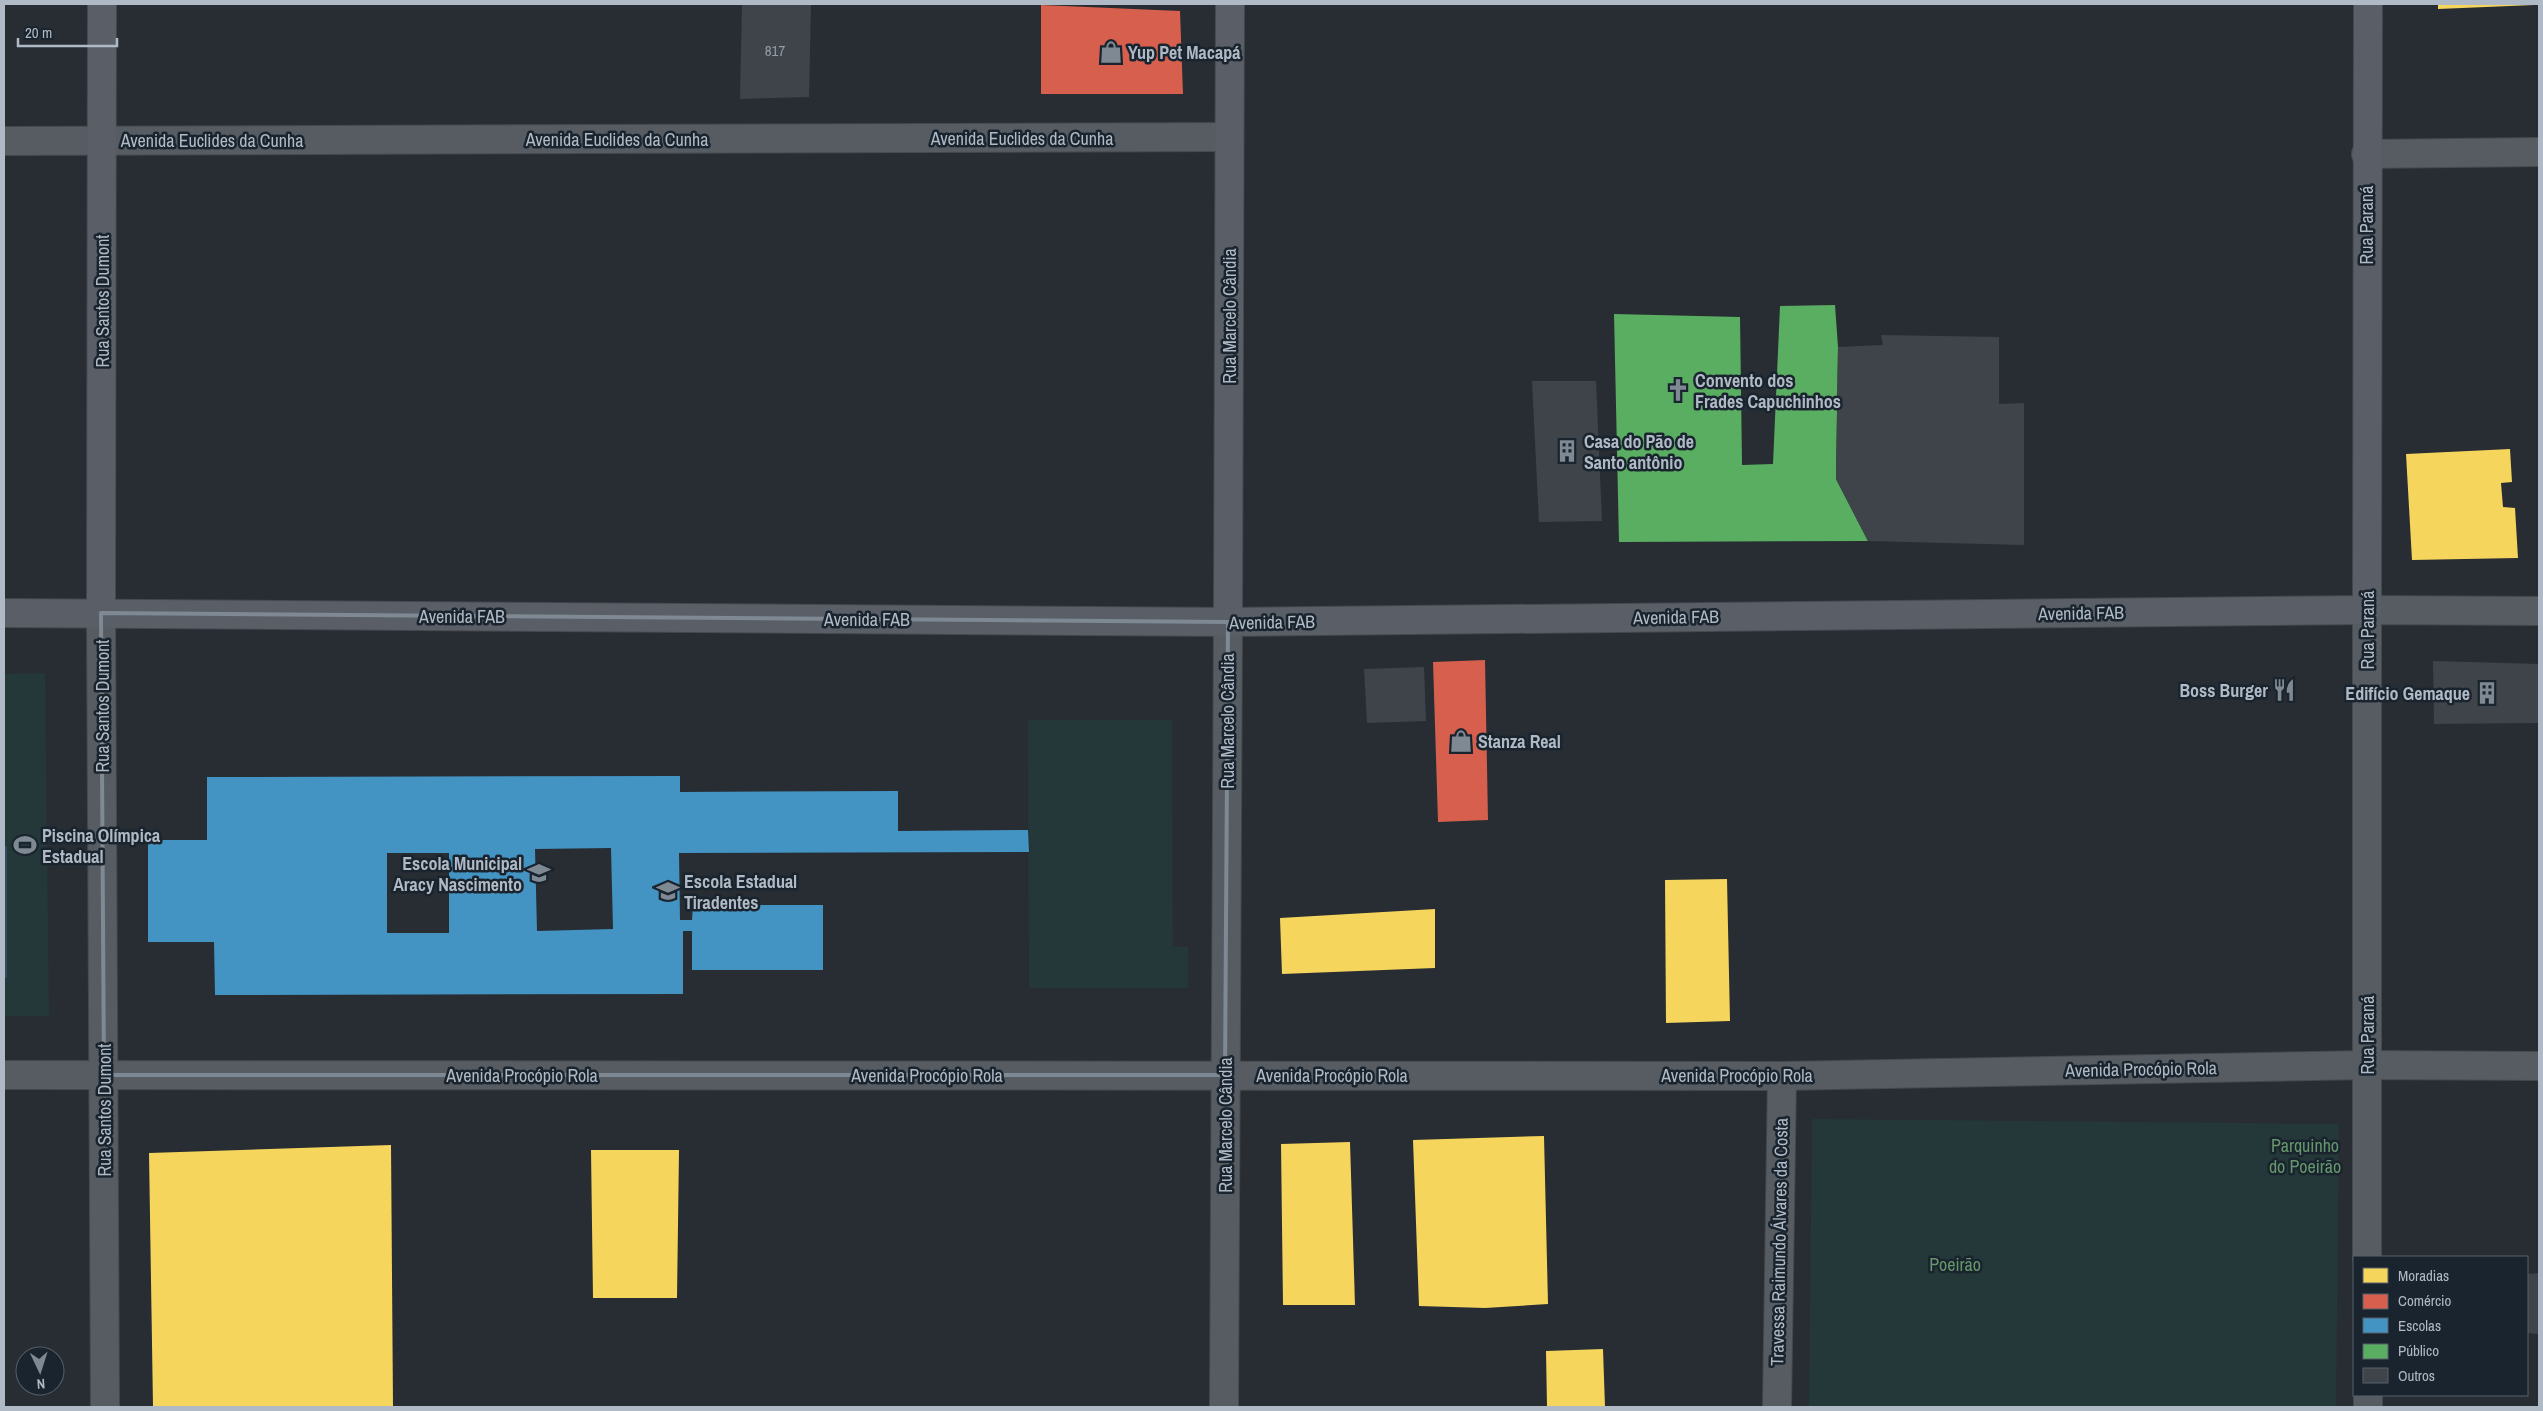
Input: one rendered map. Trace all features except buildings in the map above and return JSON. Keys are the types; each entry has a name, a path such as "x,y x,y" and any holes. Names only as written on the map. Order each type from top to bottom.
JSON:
{"main road":[{"name":"Rua Santos Dumont","path":"101,613 102,4"},
{"name":"Rua Marcelo Cândia","path":"1228,622 1230,4"},
{"name":"Rua Paraná","path":"2367,610 2366,154 2368,4"},
{"name":"Avenida FAB","path":"4,613 1228,622 2367,610"}],"street":[{"name":"Avenida Euclides da Cunha","path":"4,141 1229,137"},
{"path":"2366,154 2539,152"},
{"name":"Avenida FAB","path":"2367,610 2539,611"},
{"name":"Rua Paraná","path":"2367,610 2367,1256"},
{"name":"Rua Santos Dumont","path":"101,613 105,1407"},
{"name":"Rua Marcelo Cândia","path":"1224,1407 1228,622"},
{"name":"Avenida Procópio Rola","path":"4,1075 1782,1076 2367,1065 2539,1066"},
{"name":"Travessa Raimundo Álvares da Costa","path":"1777,1407 1782,1076"}],"highlighted area":[{"path":"101,613 1228,622 1225,1075 104,1075"}],"green space":[{"name":"Piscina Olímpica Estadual","path":"45,673 49,1016 4,1016 4,674"},
{"path":"1028,720 1172,720 1173,947 1188,947 1188,988 1029,988"},
{"name":"Poeirão","path":"1812,1119 2339,1124 2336,1407 1809,1407"}],"water":[{"path":"4,846 7,846 7,978 4,978"}],"place":[{"name":"Yup Pet Macapá","path":"1111,52"},
{"name":"Convento dos Frades Capuchinhos","path":"1678,390"},
{"name":"Casa do Pão de Santo antônio","path":"1567,451"},
{"name":"Boss Burger","path":"2284,690"},
{"name":"Edifício Gemaque","path":"2487,693"},
{"name":"Stanza Real","path":"1461,741"},
{"name":"Piscina Olímpica Estadual","path":"25,845"},
{"name":"Escola Municipal Aracy Nascimento","path":"539,873"},
{"name":"Escola Estadual Tiradentes","path":"668,891"}],"park label":[{"name":"Parquinho do Poeirão","path":"2305,1155"}]}
